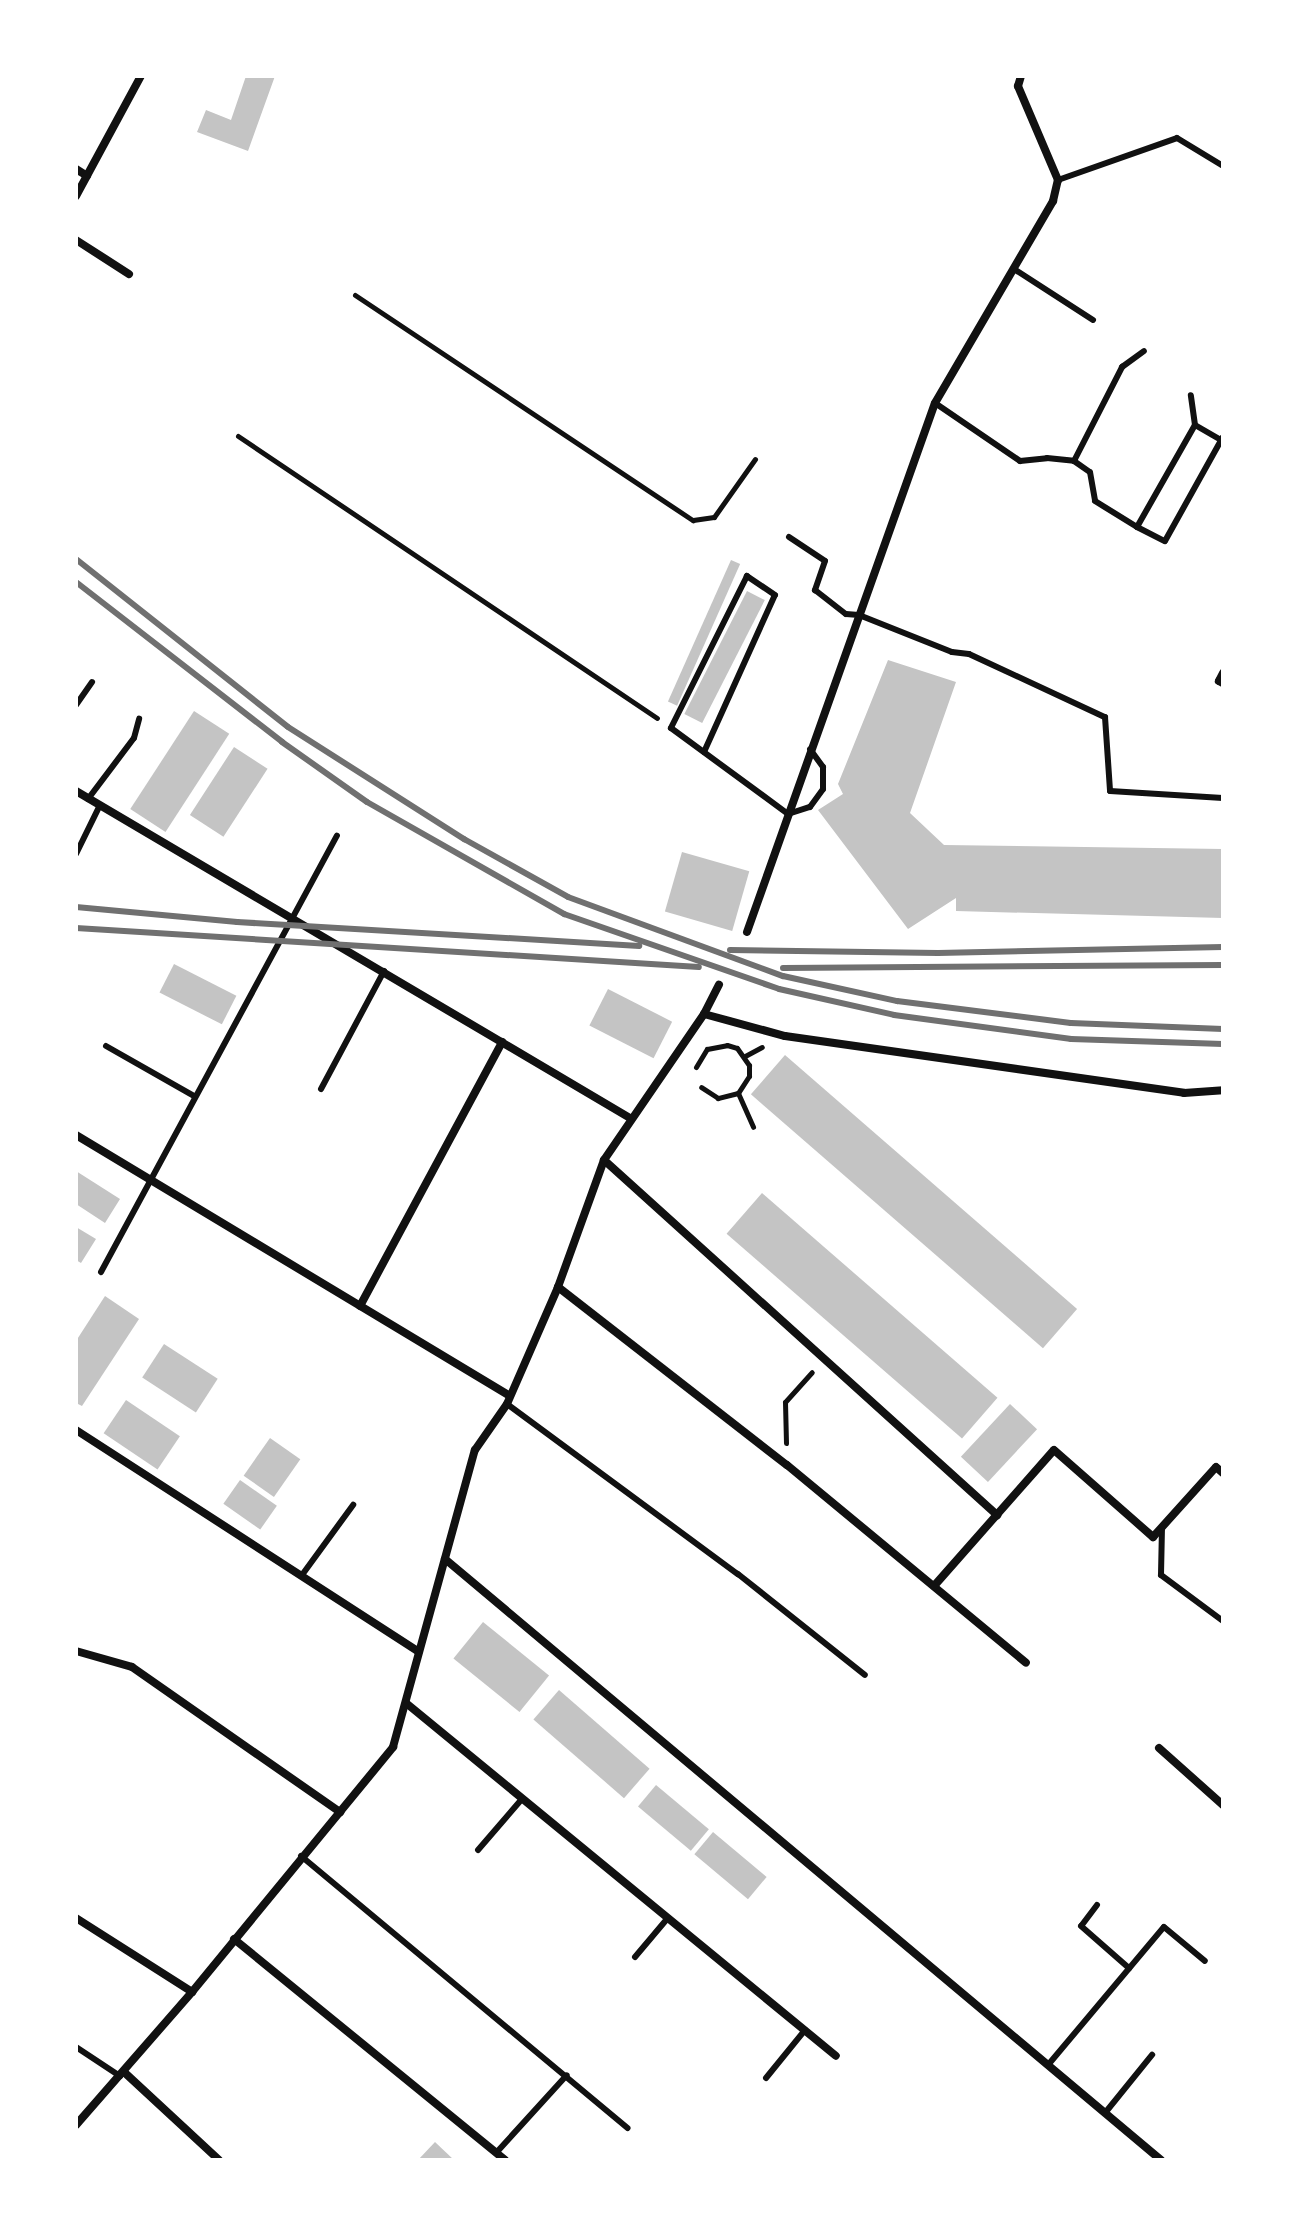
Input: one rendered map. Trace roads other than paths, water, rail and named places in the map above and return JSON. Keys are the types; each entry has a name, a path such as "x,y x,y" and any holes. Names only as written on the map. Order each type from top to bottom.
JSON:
{"street":[{"path":"747,932 935,403 1053,201 1058,180 1018,86 1021,76"},
{"path":"76,196 136,78"},
{"path":"76,169 87,176"},
{"path":"76,240 129,274"},
{"path":"1223,673 1219,681 1223,683"},
{"path":"76,791 630,1118"},
{"path":"76,2125 192,1992 393,1747 475,1450 508,1400 558,1287 592,1185 604,1160 704,1014 719,985"},
{"path":"704,1014 785,1036 1184,1093 1223,1090"},
{"path":"360,1306 502,1042"},
{"path":"76,1135 360,1306 508,1400"},
{"path":"604,1160 997,1515"},
{"path":"558,1287 787,1465 1026,1663"},
{"path":"76,1430 418,1651"},
{"path":"934,1586 1054,1450 1153,1537 1216,1467 1223,1473"},
{"path":"445,1559 1161,2160"},
{"path":"76,1651 132,1667 340,1812"},
{"path":"406,1703 836,2056"},
{"path":"1159,1748 1223,1805"},
{"path":"76,1918 192,1992"},
{"path":"234,1939 505,2160"},
{"path":"122,2074 219,2160"}],"lane":[{"path":"1058,180 1177,138 1223,166"},
{"path":"1014,269 1093,320"},
{"path":"1074,461 1122,367 1144,351"},
{"path":"1137,527 1195,425 1191,395"},
{"path":"935,403 1020,461 1047,458 1074,461 1090,472 1095,501 1165,541 1222,438 1195,425"},
{"path":"789,537 825,561 815,590 846,614 859,615 952,652 969,654 1105,717 1110,791 1223,798"},
{"path":"704,752 775,595 747,576 671,728 788,814 810,807 823,789 823,767 810,749"},
{"path":"76,705 92,682"},
{"path":"88,799 134,738 139,719"},
{"path":"76,854 100,805"},
{"path":"101,1272 337,836"},
{"path":"321,1089 384,971"},
{"path":"106,1046 194,1096"},
{"path":"508,1400 738,1574 865,1675"},
{"path":"302,1575 353,1505"},
{"path":"1162,1527 1161,1575 1223,1621"},
{"path":"478,1850 521,1800"},
{"path":"301,1856 627,2128"},
{"path":"1097,1905 1081,1926 1129,1968"},
{"path":"635,1957 667,1919"},
{"path":"1048,2065 1164,1927 1205,1961"},
{"path":"766,2078 805,2030"},
{"path":"76,2047 122,2074"},
{"path":"1105,2113 1152,2055"},
{"path":"496,2153 567,2075"}],"railway":[{"path":"76,559 288,727 464,839 568,897 783,976 897,1001 1071,1023 1223,1029"},
{"path":"76,582 282,742 367,802 564,914 779,989 894,1015 1071,1039 1223,1044"},
{"path":"76,907 237,922 639,946"},
{"path":"76,928 699,967"},
{"path":"730,950 938,953 1223,947"},
{"path":"783,968 1223,965"}]}
